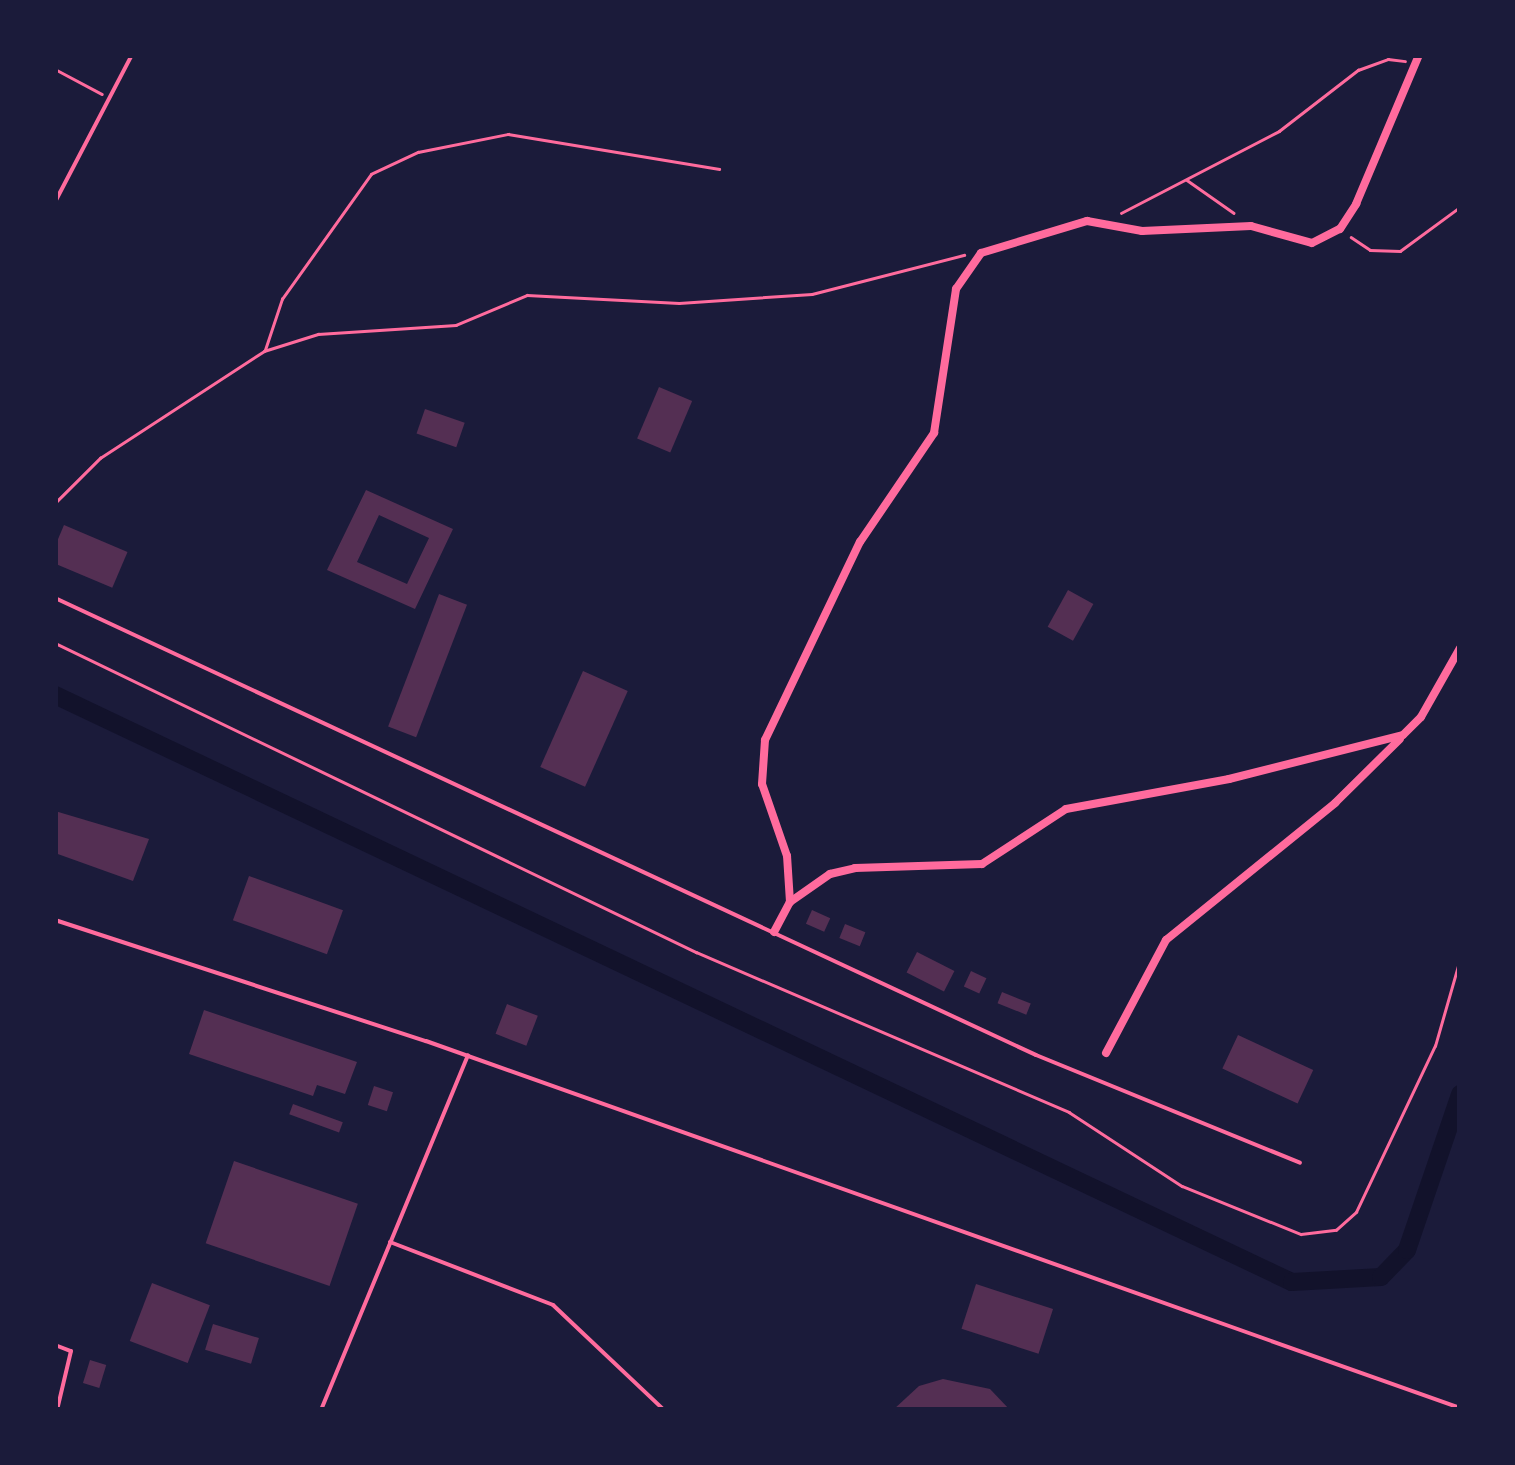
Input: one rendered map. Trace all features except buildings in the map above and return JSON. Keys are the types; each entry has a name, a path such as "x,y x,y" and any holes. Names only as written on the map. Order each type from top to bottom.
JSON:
{"street":[{"path":"790,902 787,856 762,784 765,740 860,542 934,433 956,289 981,253 1038,233 1096,223 1142,231 1251,226 1312,243 1340,228 1356,204 1418,59"},
{"path":"1106,1053 1166,940 1335,803 1403,736 1421,718 1460,648"},
{"path":"774,932 790,902 830,874 854,868 982,864 1066,808 1229,779 1403,736"}],"lane":[{"path":"55,202 132,55"},
{"path":"55,598 1036,1055 1300,1163"},
{"path":"55,920 468,1056 1460,1408"},
{"path":"322,1410 468,1056"},
{"path":"390,1242 553,1305 664,1410"},
{"path":"55,1345 71,1351 56,1410"}],"path":[{"path":"1096,223 1279,131 1358,70 1388,59 1418,59"},
{"path":"55,69 109,98"},
{"path":"264,351 282,299 372,174 418,152 508,134 719,169"},
{"path":"1185,179 1251,226"},
{"path":"1340,228 1370,250 1400,252 1460,207"},
{"path":"55,503 100,458 264,351 318,334 456,325 527,295 679,303 812,294 930,260 981,253"},
{"path":"55,643 696,952 1070,1112 1182,1186 1302,1234 1336,1230 1356,1212 1436,1046 1460,959"}],"waterway":[{"path":"55,695 1292,1282 1381,1277 1407,1250 1460,1094"}]}
